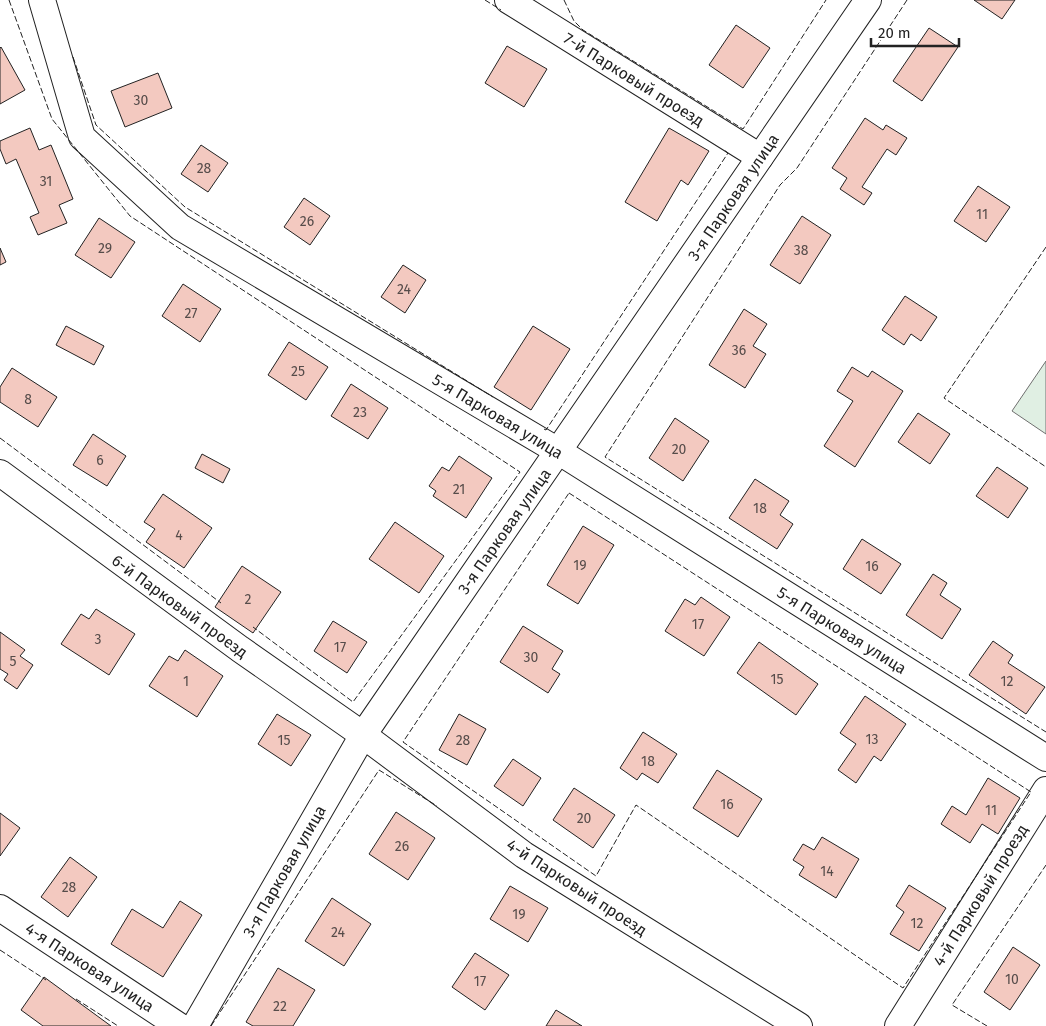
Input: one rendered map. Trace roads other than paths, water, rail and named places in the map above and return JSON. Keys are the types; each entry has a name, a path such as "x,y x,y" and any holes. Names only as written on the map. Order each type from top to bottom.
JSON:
{"street":[{"name":"5-я Парковая улица","path":"42,0 50,22 82,137 180,227 558,451 1046,758"},
{"name":"7-й Парковый проезд","path":"508,0 760,157"},
{"name":"3-я Парковая улица","path":"195,1026 363,735 868,0"},
{"name":"6-й Парковый проезд","path":"0,473 240,649 363,735"},
{"name":"4-й Парковый проезд","path":"363,735 524,855 799,1026"},
{"name":"4-й Парковый проезд","path":"898,1026 1046,790"},
{"name":"4-я Парковая улица","path":"0,908 179,1026"}]}
